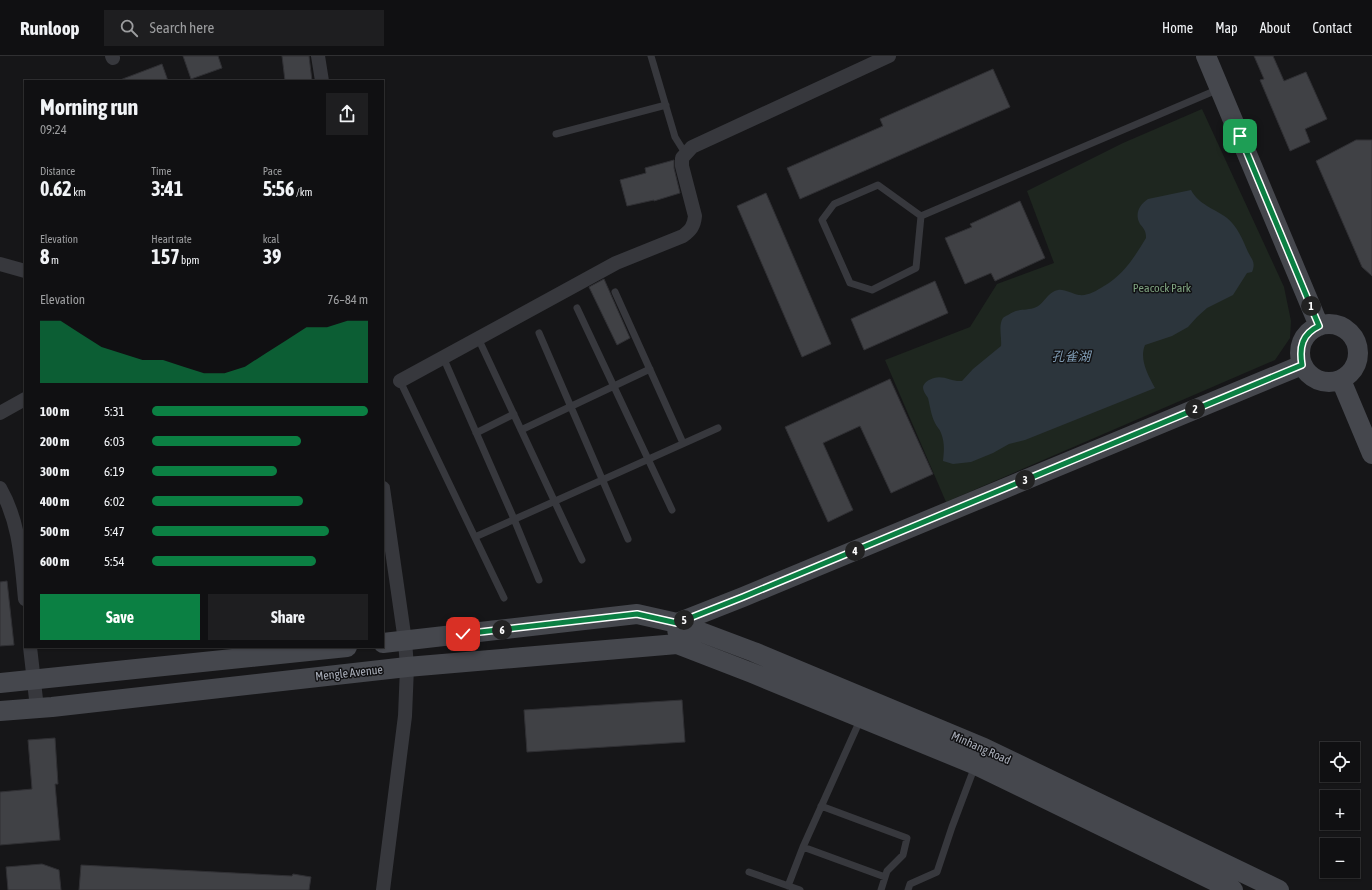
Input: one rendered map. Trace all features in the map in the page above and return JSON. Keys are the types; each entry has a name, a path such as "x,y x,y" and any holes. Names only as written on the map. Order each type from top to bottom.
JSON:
{"main road":[{"path":"1206,56 1319,326"},
{"path":"1332,324 1342,327 1350,333 1364,338 1358,350 1354,368 1349,375 1341,380 1323,382 1314,378 1302,365 1300,355 1302,345 1306,336 1313,329 1319,326 1332,324"},
{"path":"384,643 637,614 677,623 1302,365"},
{"path":"1341,380 1372,454"},
{"path":"677,623 677,644"},
{"name":"Minhang Road","path":"677,623 754,652 980,757 1279,890"},
{"name":"Minhang Road","path":"677,644 861,718 980,757 1233,890"},
{"name":"Mengle Avenue","path":"0,711 407,667 677,644"},
{"path":"0,683 338,648"}],"street":[{"path":"318,56 322,80"},
{"path":"400,381 616,263 683,236 689,232 694,225 694,216 682,166 682,158 685,153 692,147 890,56"},
{"path":"0,264 24,271"},
{"path":"0,413 24,400"},
{"path":"0,488 10,508 16,528 24,591"},
{"path":"383,890 405,716 407,667 406,641 384,495"},
{"path":"30,648 37,708"}],"lane":[{"path":"651,56 675,137 685,153"},
{"path":"922,216 1220,89"},
{"path":"556,134 666,105"},
{"path":"878,185 922,216 916,268 872,290 850,283 822,220 834,204 878,185"},
{"path":"615,292 683,443"},
{"path":"577,308 672,510"},
{"path":"539,333 628,539"},
{"path":"478,338 582,560"},
{"path":"443,358 514,519 539,580"},
{"path":"521,430 650,369"},
{"path":"400,381 504,598"},
{"path":"476,433 514,414"},
{"path":"474,537 718,428"},
{"path":"788,886 803,847 861,718"},
{"path":"908,890 910,884 937,872 952,827 980,757"},
{"path":"821,806 907,838 903,855 887,871 881,890"},
{"path":"803,847 885,877"},
{"path":"749,872 800,890"}],"green space":[{"name":"Peacock Park","path":"1202,109 1284,287 1291,321 1290,338 1275,360 946,502 885,360 970,327 997,284 1054,263 1027,191 1123,143"}],"water":[{"name":"孔雀湖","path":"1191,190 1202,203 1227,218 1234,225 1253,261 1254,266 1252,272 1247,273 1233,295 1207,308 1188,327 1172,336 1145,345 1143,350 1144,361 1147,372 1155,388 1025,440 1009,444 993,453 971,462 953,464 943,461 943,440 934,420 928,398 923,387 927,381 938,377 962,381 973,369 1001,346 1000,328 1003,318 1007,315 1015,311 1034,308 1054,291 1061,290 1079,295 1086,295 1111,282 1128,265 1146,238 1144,229 1138,220 1140,206 1148,199"}],"building":[{"path":"183,56 218,56 222,68 191,79"},
{"path":"282,56 309,56 312,80 285,80"},
{"path":"1254,56 1273,56 1284,81 1306,72 1327,119 1305,129 1310,142 1290,151 1260,80 1264,79"},
{"path":"162,64 168,80 120,80"},
{"path":"993,69 1010,107 800,199 787,168 883,126 880,119"},
{"path":"1356,140 1372,140 1372,276 1362,267 1316,161"},
{"path":"674,160 674,168 680,193 654,201 627,206 620,180 646,173 645,168"},
{"path":"766,193 831,344 802,357 737,206"},
{"path":"1020,201 1045,258 995,281 991,273 965,284 945,238 972,227 970,224"},
{"path":"604,279 630,338 617,345 589,287"},
{"path":"935,281 948,313 864,350 851,319"},
{"path":"890,379 933,474 891,493 860,426 823,443 853,510 828,522 785,427"},
{"path":"7,581 14,645 0,646 0,582"},
{"path":"682,700 685,742 527,752 524,710"},
{"path":"55,738 58,784 55,784 60,840 0,845 0,792 32,789 28,740"},
{"path":"42,864 59,870 61,890 8,890 6,867"},
{"path":"81,865 292,876 293,874 311,877 309,890 79,890"}],"route":[{"path":"463,634 637,614 677,623 1302,365 1300,355 1302,345 1306,336 1313,329 1319,326 1240,136"}]}
